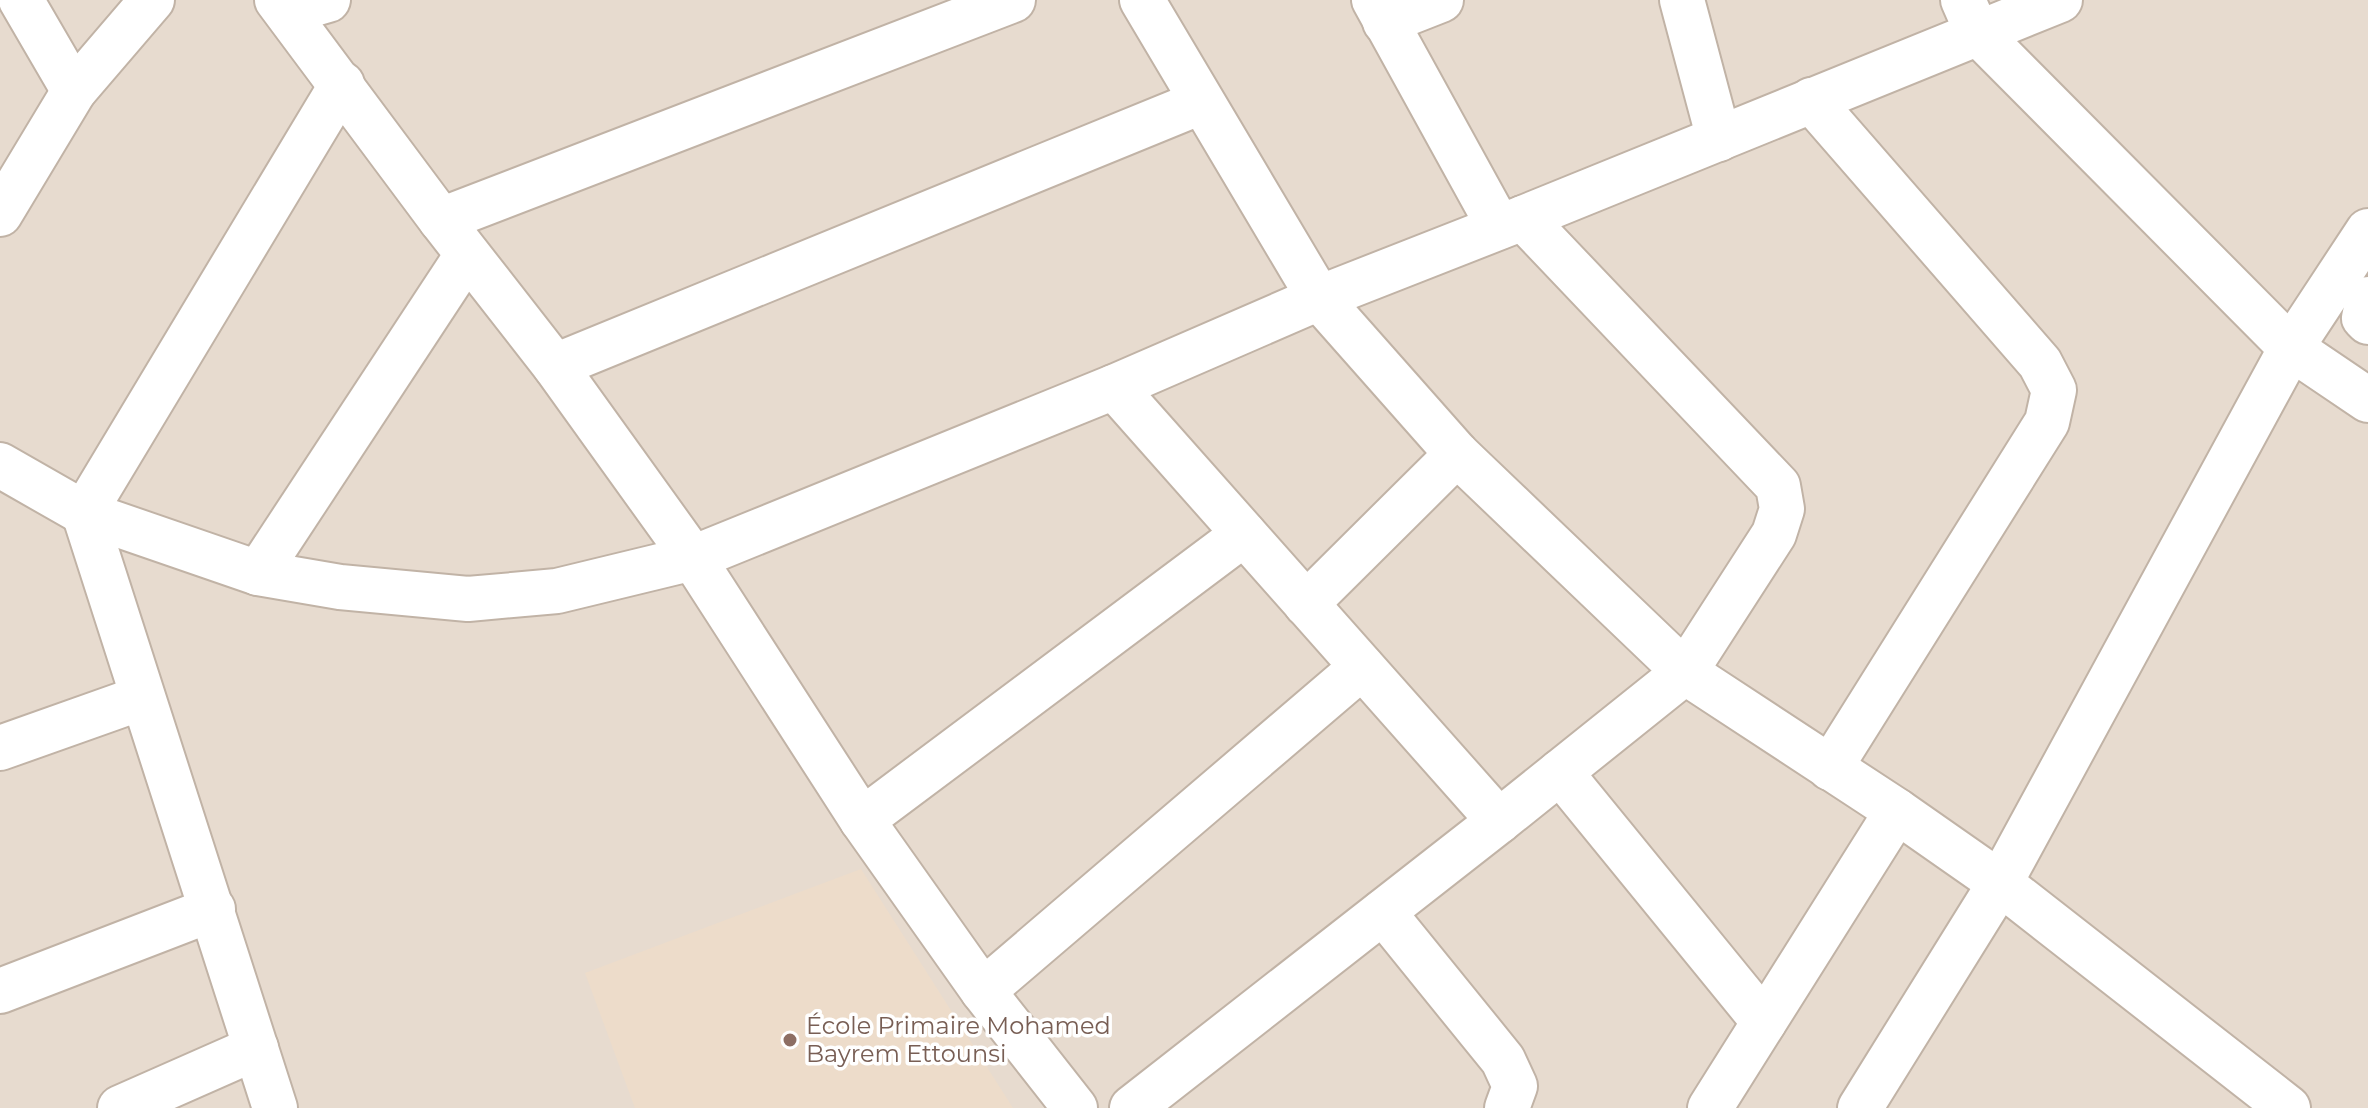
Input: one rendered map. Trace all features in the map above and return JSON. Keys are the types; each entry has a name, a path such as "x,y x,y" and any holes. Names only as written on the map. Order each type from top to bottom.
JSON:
{"street":[{"path":"21,0 74,91"},
{"path":"0,214 74,91 152,0"},
{"path":"441,220 1013,0"},
{"path":"1142,0 1319,298 1457,454 1685,672 1897,811 2000,883 2288,1108"},
{"path":"1132,1108 1685,672 1774,534 1782,509 1778,486 1511,223 1380,11 1441,0"},
{"path":"1682,0 1719,139"},
{"path":"0,465 84,513 258,573 340,587 468,599 557,591 693,558 1114,387 1319,298 1811,100 1970,16 2060,0"},
{"path":"297,4 342,84 467,255 555,366 693,558 862,820 983,991 1075,1108"},
{"path":"1970,16 2291,348 2368,400"},
{"path":"275,1108 84,513 342,84"},
{"path":"1811,100 2040,363 2054,390 2047,422 1830,768"},
{"path":"555,366 1201,102"},
{"path":"1860,1108 2000,883 2291,348 2368,231"},
{"path":"258,573 467,255"},
{"path":"2368,299 2364,318 2368,322"},
{"path":"1114,387 1499,821"},
{"path":"1306,604 1457,454"},
{"path":"862,820 1244,534"},
{"path":"983,991 1362,667"},
{"path":"0,748 141,698"},
{"path":"1560,772 1764,1022"},
{"path":"1710,1108 1897,811"},
{"path":"0,991 213,909"},
{"path":"1383,912 1503,1060 1515,1086 1507,1108"},
{"path":"120,1108 256,1048"}],"shaded area":[{"path":"0,0 2368,0 2368,1108 0,1108"},
{"name":"École Primaire Mohamed Bayrem Ettounsi","path":"861,869 1013,1108 635,1108 585,973"}],"place":[{"name":"École Primaire Mohamed Bayrem Ettounsi","path":"790,1040"}]}
